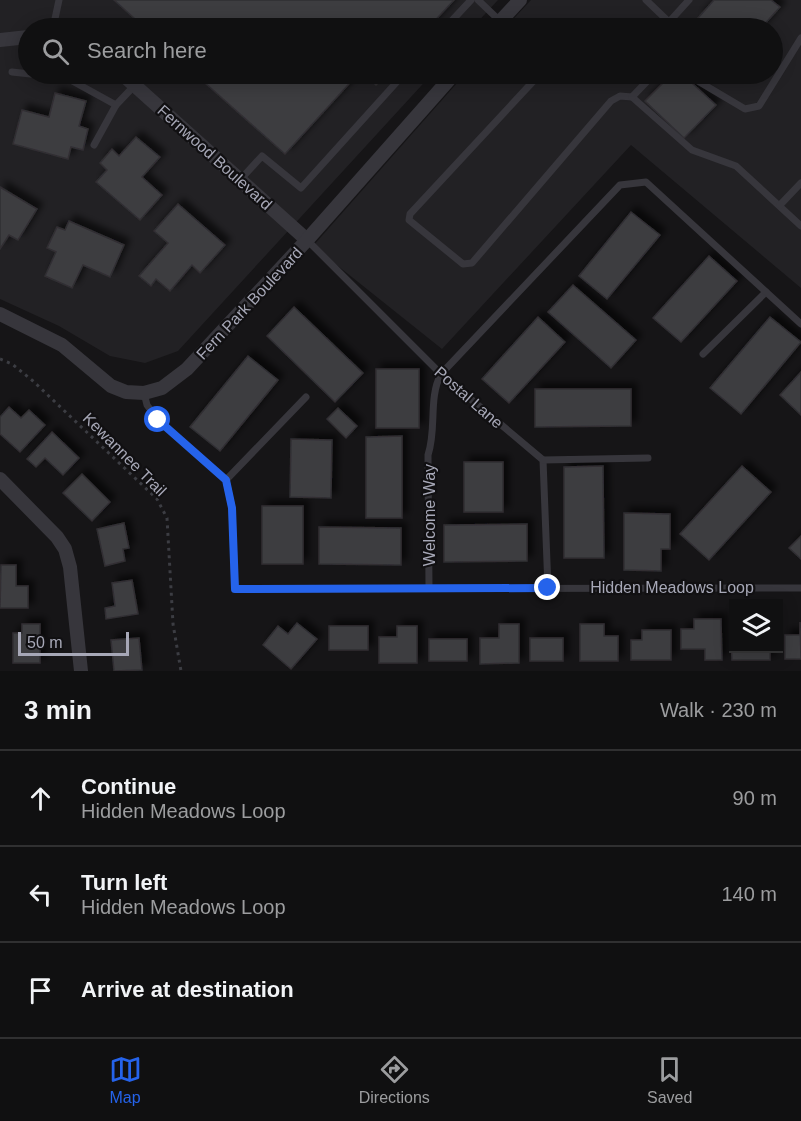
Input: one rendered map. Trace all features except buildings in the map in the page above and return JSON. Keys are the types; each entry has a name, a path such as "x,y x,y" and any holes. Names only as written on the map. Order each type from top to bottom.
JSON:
{"street":[{"path":"503,18 520,0"},
{"path":"0,40 18,39"},
{"name":"Fern Park Boulevard","path":"144,393 162,388 187,369 307,240 445,84"},
{"name":"Fernwood Boulevard","path":"135,85 307,240"},
{"path":"0,314 62,345 111,386 126,392 144,393"},
{"path":"0,479 57,537 65,549 70,567 81,671"}],"lane":[{"path":"55,18 59,0"},
{"path":"454,18 471,0"},
{"path":"478,0 492,18"},
{"path":"646,0 665,18"},
{"path":"673,18 689,0"},
{"path":"783,68 801,39"},
{"path":"12,72 18,73"},
{"path":"78,84 116,105"},
{"path":"240,180 262,156 301,188 395,84"},
{"path":"531,84 410,214 409,220 463,264 472,263 611,101 620,96 632,98 692,150 736,166 801,226"},
{"path":"632,98 645,84"},
{"path":"702,84 745,110 759,106 773,84"},
{"path":"94,145 116,105 135,85"},
{"path":"441,374 620,185 645,182 801,324"},
{"path":"780,205 801,183"},
{"name":"Postal Lane","path":"307,240 441,374 543,460"},
{"path":"703,354 766,292"},
{"name":"Welcome Way","path":"429,587 428,455 434,438 436,384 441,374"},
{"path":"144,393 147,405 158,420 226,480 306,397"},
{"path":"548,588 543,460 648,458"},
{"name":"Hidden Meadows Loop","path":"226,480 232,508 235,589 801,588"}],"path":[{"name":"Kewannee Trail","path":"0,359 12,364 33,381 157,499 167,519 173,624 181,671"}],"shaded area":[{"path":"0,0 498,0 481,18 18,18 18,84 423,84 178,351 145,363 110,356 59,326 0,299"},
{"path":"531,0 801,0 801,288 631,145 442,349 313,246 456,84 783,84 783,18 514,18"}],"route":[{"path":"158,420 226,480 232,508 235,589 548,588"}]}
